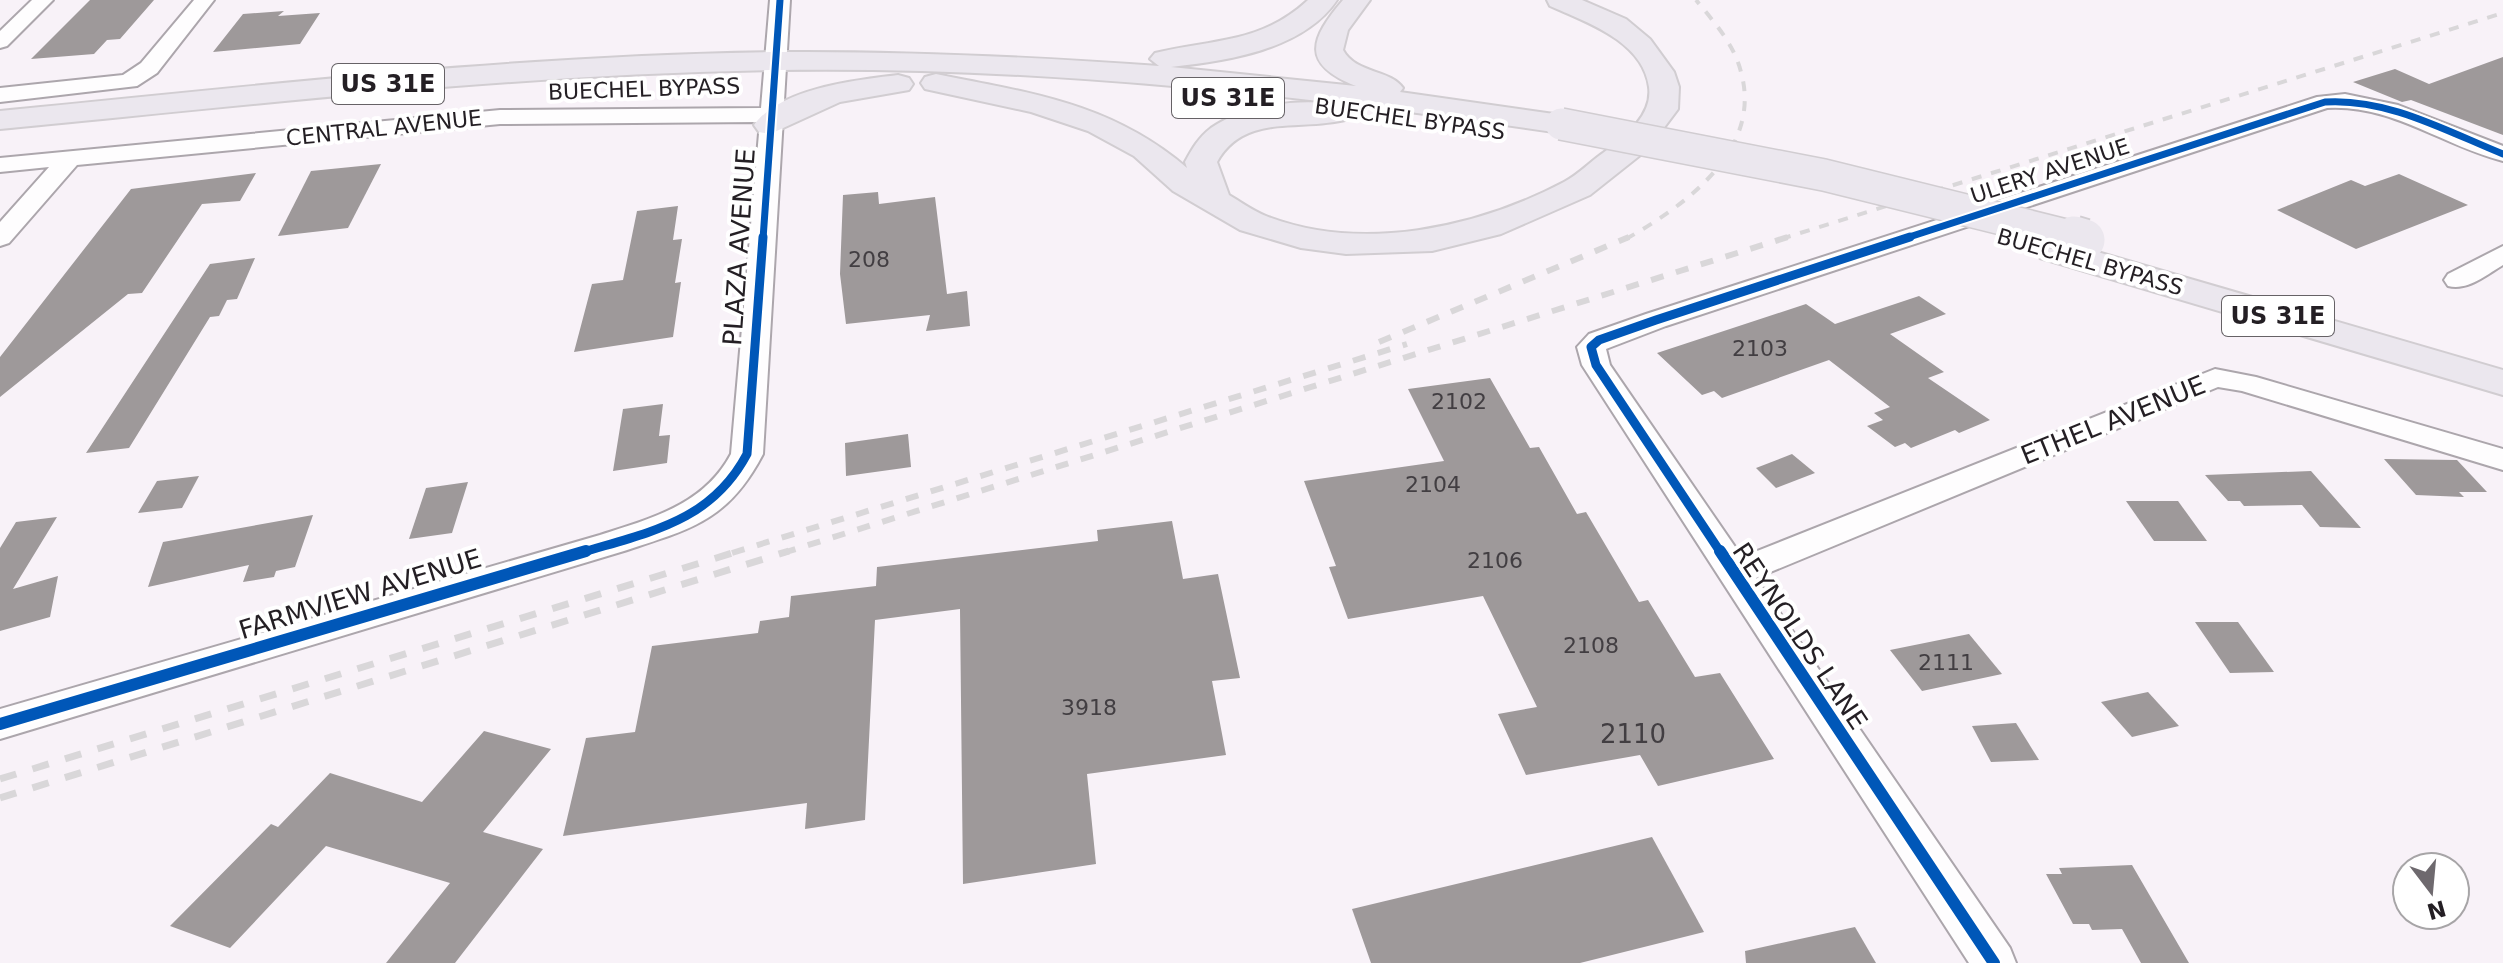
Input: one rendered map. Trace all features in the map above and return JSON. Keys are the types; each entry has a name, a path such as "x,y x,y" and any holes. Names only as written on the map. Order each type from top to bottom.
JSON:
{"main road":[{"path":"1027,66 1153,60 1223,51 1285,30 1310,14 1324,0"},
{"path":"1357,0 1331,36 1327,49 1329,55 1353,73 1431,104"},
{"path":"770,120 821,97 922,83 1038,104 1099,124 1145,149 1185,184 1234,215 1273,230 1325,241 1377,244 1461,235 1527,213 1578,188 1618,159 1656,121 1663,109 1664,87 1652,59 1627,33 1597,15 1560,0"},
{"name":"BUECHEL BYPASS","path":"0,120 472,77 1027,66 1182,77 1431,104 2068,245 2503,358"},
{"name":"BUECHEL BYPASS","path":"0,141 472,97 644,87 776,72 922,83 1144,91 1554,131"},
{"path":"1213,199 1201,162 1211,144 1234,128 1298,114 1399,116"},
{"name":"BUECHEL BYPASS","path":"2068,245 2503,383"}],"street":[{"path":"0,42 43,0"},
{"path":"0,95 129,81 149,68 204,0"},
{"name":"PLAZA AVENUE","path":"725,491 737,478 747,454 780,0"},
{"name":"ULERY AVENUE","path":"1610,337 2325,102 2348,99 2376,105 2503,154"},
{"name":"CENTRAL AVENUE","path":"0,165 500,117 770,120"},
{"path":"0,238 69,159"},
{"path":"2457,280 2503,254"},
{"name":"REYNOLDS LANE","path":"1610,337 1591,347 1596,365 1732,574 1994,963"},
{"name":"ETHEL AVENUE","path":"1732,574 2215,378 2246,383 2503,460"},
{"name":"FARMVIEW AVENUE","path":"0,724 612,543 676,521 710,503 725,491"}],"building":[{"path":"90,0 154,0 120,39 107,40 94,54 31,59"},
{"path":"284,11 278,16 320,13 300,44 213,52 243,14"},
{"path":"2503,57 2503,135 2411,100 2402,102 2353,82 2395,69 2429,84"},
{"path":"381,164 348,228 278,236 311,171"},
{"path":"256,173 240,201 202,204 142,293 128,294 0,397 0,357 131,189"},
{"path":"2399,174 2468,205 2356,249 2277,210 2351,180 2365,186"},
{"path":"878,192 879,204 935,197 947,294 967,291 970,326 926,331 930,315 846,324 840,274 843,195"},
{"path":"678,206 673,240 682,239 675,283 681,282 673,337 574,352 592,284 623,280 637,211"},
{"path":"255,258 237,299 227,300 219,316 210,317 129,448 86,453 210,264"},
{"path":"1919,296 1946,314 1890,334 1944,372 1928,378 1990,420 1911,448 1905,443 1895,447 1867,426 1883,420 1874,413 1890,407 1829,360 1722,398 1714,391 1702,395 1657,353 1806,304 1835,324"},
{"path":"1490,378 1530,448 1539,447 1577,514 1586,512 1639,602 1648,600 1695,677 1720,673 1774,759 1658,786 1640,755 1526,775 1498,714 1537,707 1483,596 1348,619 1329,567 1336,566 1304,481 1444,461 1408,389"},
{"path":"663,404 659,436 670,435 667,463 613,471 623,409"},
{"path":"908,434 911,467 846,476 845,443"},
{"path":"1792,454 1815,473 1776,488 1756,468"},
{"path":"2384,459 2457,460 2487,492 2459,492 2464,497 2416,495"},
{"path":"2311,471 2361,528 2320,527 2302,505 2244,506 2240,501 2228,501 2205,475"},
{"path":"199,476 182,508 138,513 157,481"},
{"path":"468,482 452,533 409,539 426,488"},
{"path":"2126,501 2178,501 2207,541 2154,541"},
{"path":"313,515 295,567 276,571 274,577 243,582 249,565 148,587 163,542"},
{"path":"57,517 13,589 58,576 50,617 0,631 0,548 16,522"},
{"path":"1172,521 1183,579 1218,574 1240,678 1212,681 1226,755 1087,774 1096,864 963,884 960,609 875,620 865,820 805,829 807,803 563,836 586,738 635,732 652,646 758,633 760,621 789,617 791,596 876,586 877,567 1098,541 1097,530"},
{"path":"2195,622 2238,622 2274,672 2230,673"},
{"path":"1969,634 2002,674 1922,691 1890,650"},
{"path":"2148,692 2179,726 2132,737 2101,702"},
{"path":"2016,723 2039,760 1991,762 1972,726"},
{"path":"484,731 551,749 483,832 543,849 455,963 386,963 450,883 326,846 230,948 170,926 271,824 278,827 330,773 422,802"},
{"path":"1652,837 1704,932 1580,963 1371,963 1352,909"},
{"path":"2132,865 2189,963 2141,963 2122,929 2092,930 2089,924 2073,924 2046,874 2062,874 2059,868"},
{"path":"1855,927 1876,963 1746,963 1745,951"}],"railway":[{"path":"1626,239 1672,210 1714,173 1730,151 1740,127 1745,101 1738,62 1723,34 1696,0"},
{"path":"1781,239 2503,13"},
{"path":"1379,342 1629,237"},
{"path":"783,553 1788,237"},
{"path":"732,553 1407,344"},
{"path":"0,779 739,551"},
{"path":"0,798 789,551"}],"cycle path":[{"path":"0,724 612,543 672,523 708,504 723,491 747,454 780,0"},
{"path":"1994,963 1596,365 1591,347 1599,340 1656,320 2325,102 2367,103 2390,109 2503,154"}]}
